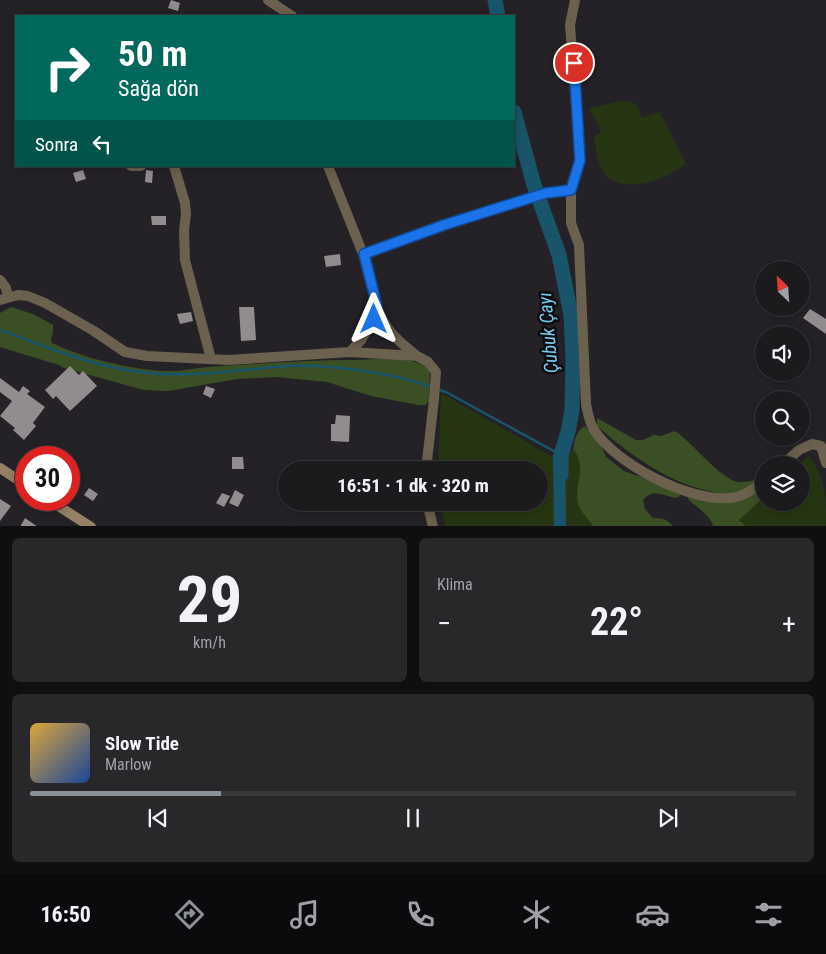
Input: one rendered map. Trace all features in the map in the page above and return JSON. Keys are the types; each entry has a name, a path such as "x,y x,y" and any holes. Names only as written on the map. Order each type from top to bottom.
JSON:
{"main road":[{"path":"0,468 15,478"},
{"path":"67,511 91,526"}],"street":[{"path":"268,0 290,15"},
{"path":"575,0 570,25 580,160 571,190 571,223 579,245 586,404 593,428 618,453 644,473 657,480 695,493 729,498 746,493 755,487"},
{"path":"174,167 185,203 185,260 212,359"},
{"path":"328,167 364,254 382,320 390,333 432,366 436,372 427,461"},
{"path":"364,254 444,225 546,193 571,190"},
{"path":"0,280 6,288 4,298 18,295 28,296 44,303 94,331 125,352 147,356 228,360 350,352 417,356"},
{"path":"350,352 361,340 371,324 377,306"},
{"path":"792,456 799,450 812,444 821,446 826,463"},
{"path":"430,511 432,526"}],"green space":[{"path":"622,101 632,102 638,106 642,118 660,112 686,164 662,178 649,182 618,183 607,176 596,152 594,136 601,133 589,108"},
{"path":"11,307 33,314 53,325 52,343 78,354 138,368 171,371 280,362 393,359 413,361 430,370 429,401 425,405 419,405 371,396 327,382 276,377 237,379 168,391 144,390 64,368 0,347 0,313"},
{"path":"441,393 551,456 577,449 605,526 445,526 442,511 548,511 548,461 438,461"},
{"path":"597,418 636,440 643,440 654,435 661,436 675,431 731,479 740,482 754,480 755,505 739,520 746,526 712,526 708,517 688,499 689,495 716,501 727,501 742,497 714,492 673,479 639,459 597,426"},
{"path":"585,426 602,448 606,457 624,471 681,491 680,496 676,498 651,494 643,500 645,509 653,518 664,519 673,526 593,526 582,512 578,503 580,463 573,449 578,433"},
{"path":"810,458 814,463 824,488 826,526 746,526 739,520 755,505 755,511 810,511"}],"water":[{"path":"565,454 566,526 554,526 553,456"}],"building":[{"path":"171,0 180,3 178,11 168,8"},
{"path":"83,170 86,179 76,182 73,173"},
{"path":"146,170 153,171 152,183 145,182"},
{"path":"151,216 166,216 166,225 152,225"},
{"path":"340,254 341,265 326,267 324,256"},
{"path":"239,307 254,307 256,340 241,341"},
{"path":"810,309 826,319 826,334 803,318 810,316"},
{"path":"191,312 193,321 180,324 177,314"},
{"path":"70,366 79,375 83,371 97,386 70,411 56,396 53,399 45,390"},
{"path":"0,378 19,392 23,386 30,391 27,394 45,407 33,423 36,426 24,440 13,430 15,428 0,416 12,401 0,392"},
{"path":"206,386 215,389 211,398 203,394"},
{"path":"336,415 350,416 349,442 331,441 331,424 335,424"},
{"path":"232,457 243,457 244,469 232,469"},
{"path":"89,488 98,494 93,501 84,495"},
{"path":"235,490 244,495 238,507 229,503"},
{"path":"222,493 230,496 224,507 216,503"},
{"path":"0,499 11,506 0,521"},
{"path":"25,518 37,526 21,526"}],"waterway":[{"name":"Çubuk Çayı","path":"495,0 498,15"},
{"name":"Çubuk Çayı","path":"515,116 534,185 559,255 571,315 573,357 572,410 561,455 561,475"},
{"path":"0,330 79,358 119,369 140,372 193,374 289,366 324,366 362,370 432,387"},
{"path":"437,389 446,392 561,455"}],"route":[{"path":"374,319 377,306 364,254 444,225 546,193 571,190 580,160 574,63"}]}
